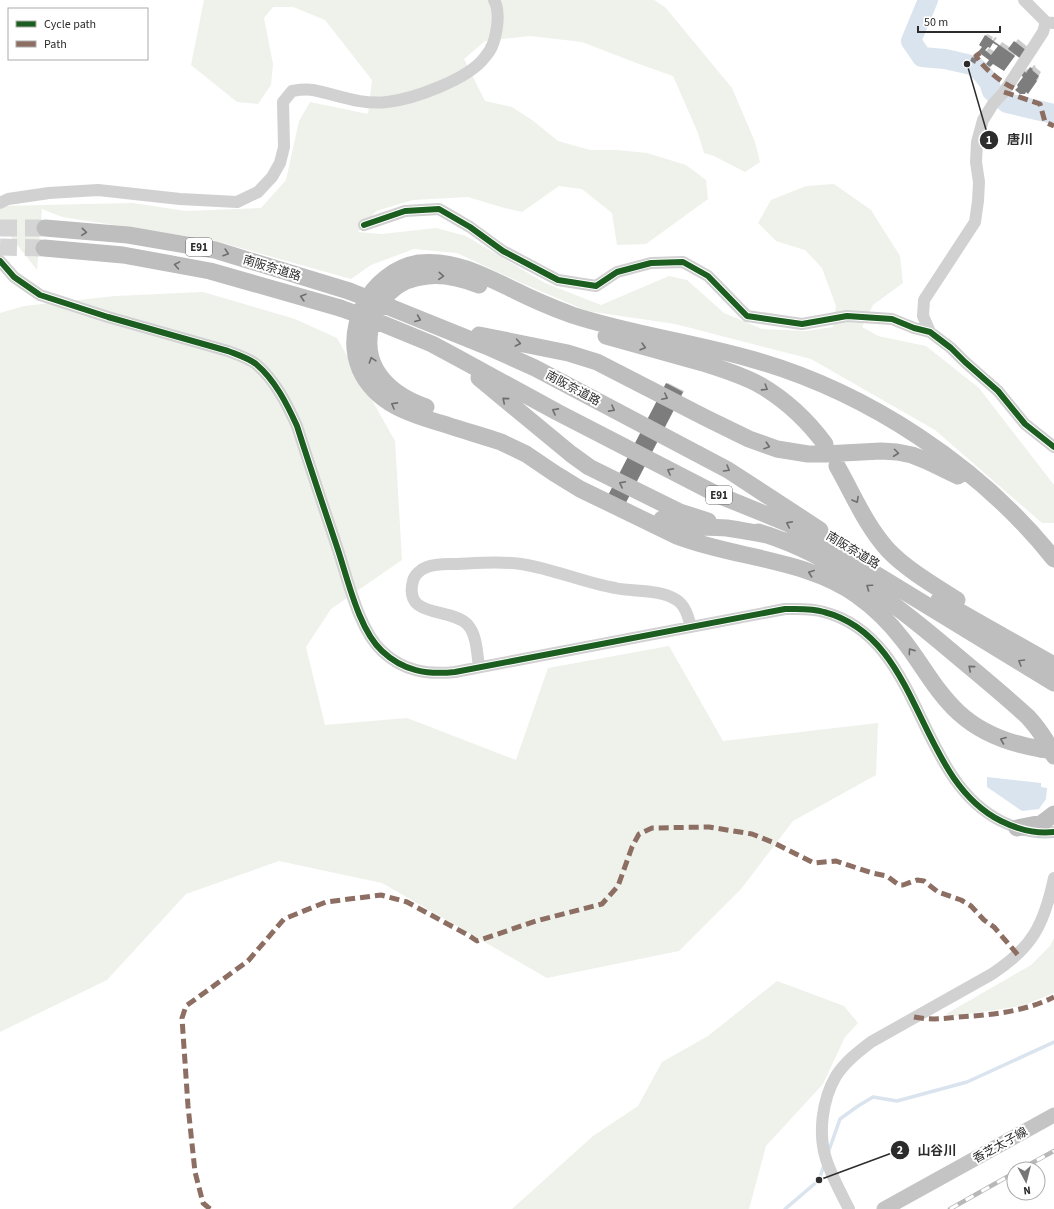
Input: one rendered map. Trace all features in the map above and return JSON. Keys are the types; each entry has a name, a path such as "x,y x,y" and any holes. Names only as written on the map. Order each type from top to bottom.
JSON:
{"highway":[{"name":"南阪奈道路","path":"45,228 128,235 215,250 349,291 486,346 534,368 728,470 848,548 1050,662"},
{"name":"南阪奈道路","path":"44,248 123,255 210,271 340,308 432,344 557,412 718,495 787,523 846,556 1054,683"},
{"path":"432,344 463,365 571,454 589,467 680,512 768,535 805,550 863,582 925,629 1028,717 1049,744 1050,752 995,737 960,714 942,694 893,628 864,600 844,587 794,567 690,541 677,536 571,484 514,448 501,442 419,417 394,406 371,388 363,376 357,362 355,349 354,337 356,325 372,292 390,274 414,264 429,262 443,263 474,271 539,302 573,315 615,327 724,351 777,367 833,390 866,406 897,423 926,442 979,482 1014,515 1050,554"},
{"path":"768,535 730,529 690,527 670,523 571,474 517,438 414,403 402,396 382,379 375,369 369,347 370,328 378,308 390,292 398,286 418,277 442,276 470,282 572,325 683,357 741,376 759,384 790,405 825,444"},
{"name":"E91","path":"438,327 568,353 597,362 749,439 777,449 793,452 824,454 881,451 912,455 957,476 974,488 1024,529 1050,554"},
{"path":"837,466 870,527 888,550 928,582 986,618 1009,636 1050,662"},
{"path":"1017,828 1042,823 1054,814"}],"main road":[{"name":"香芝太子線","path":"884,1209 1054,1115"}],"street":[{"path":"0,203 8,199 49,193 98,190 237,202 258,192 272,177 280,163 284,147 283,102 292,91 312,90 356,101 387,102 418,96 470,71 485,58 495,42 498,22 494,0"},
{"path":"930,332 923,316 924,300 975,222 979,182 976,162 977,142 983,120 993,104 1004,92 1050,23 1024,0"},
{"path":"364,226 405,211 438,209 470,227 503,251 558,280 596,286 617,272 624,270 651,263 683,262 708,276 747,316 802,324 847,316 892,319 914,328 930,332 951,348 998,391 1024,424 1054,447"},
{"path":"0,261 14,277 40,295 108,317 222,349 247,358 256,365 271,381 285,400 297,426 360,616 372,640 381,651 402,665 426,673 439,674 785,609 806,609 824,612 842,618 856,627 872,639 884,653 896,671 947,770 964,793 996,819 1017,828 1039,832 1054,832"},
{"path":"479,667 472,631 466,623 456,617 419,607 412,598 411,588 413,579 420,570 428,566 441,564 503,562 542,568 616,588 668,595 683,605 691,626"},
{"path":"849,1209 830,1171 822,1131 825,1104 829,1090 836,1075 856,1053 871,1042 992,974 1018,955 1028,944 1040,925 1049,902 1054,878"}],"shaded area":[{"path":"204,0 654,0 665,7 732,88 755,142 760,162 745,172 714,156 704,153 698,133 673,76 582,42 530,36 485,41 464,59 485,101 512,107 532,120 558,141 590,150 617,150 647,153 686,165 706,180 708,199 646,244 617,245 612,213 582,189 559,186 522,212 468,197 413,200 376,211 358,232 382,234 436,228 466,236 545,283 601,305 669,276 687,280 724,313 762,329 806,331 833,327 836,306 822,268 805,250 776,241 758,223 771,200 806,186 834,184 871,210 900,256 903,283 873,305 862,327 878,336 926,346 979,388 1054,485 1054,523 1042,523 935,430 811,359 675,324 587,311 457,253 414,249 371,265 351,279 212,240 62,217 42,209 37,270 0,223 0,206 133,203 186,211 261,208 286,180 299,121 310,102 368,114 372,80 325,20 293,7 273,7 264,18 273,64 271,85 258,104 237,102 191,65"},
{"path":"203,292 295,319 337,338 395,441 402,560 331,609 306,647 325,725 407,718 516,760 548,668 669,646 723,741 878,723 876,775 793,821 741,889 679,951 547,978 382,883 279,861 186,894 107,980 0,1032 0,313 24,306 115,296"},
{"path":"987,777 1041,783 1041,787 1047,788 1046,799 1039,809 1022,811 987,787"},
{"path":"1054,938 1054,993 1022,1006 954,1016 946,1014 1031,965 1050,946"},
{"path":"777,981 844,1006 858,1023 845,1037 823,1084 766,1146 749,1209 512,1209 593,1136 638,1106 662,1062 708,1036"}],"building":[{"path":"985,35 1015,56 1004,71 993,64 990,67 986,64 989,60 978,52 982,47 979,45","holes":["993,43 998,46 991,55 985,50 988,47 990,48"]},
{"path":"1014,41 1027,51 1021,59 1008,49"},
{"path":"972,57 977,59 975,64 970,61"},
{"path":"1030,67 1039,76 1028,94 1026,92 1025,94 1020,94 1015,90 1023,77 1021,75 1024,71 1026,73"},
{"path":"666,383 683,392 620,514 603,505"}],"waterway":[{"path":"928,0 911,41 922,57 945,59 974,66 989,82 992,91 1007,103 1054,114"},
{"path":"828,1153 840,1119 873,1097 897,1101 967,1082 1054,1042"},
{"path":"785,1209 819,1180 824,1165"}],"tunnel":[{"path":"0,228 45,228"},
{"path":"0,247 44,248"}],"railway":[{"path":"1036,1161 1054,1151"},
{"path":"950,1209 1006,1178"}],"marked path":[{"path":"980,53 976,56 979,61 1000,80 1016,89"},
{"path":"1004,92 1040,104 1045,122 1054,126"},
{"path":"210,1209 203,1203 195,1172 188,1106 182,1018 186,1006 248,961 284,919 326,902 381,895 407,902 477,941 536,921 602,904 618,886 632,847 639,834 652,828 709,827 752,834 772,842 814,863 836,861 872,873 887,876 899,885 917,880 924,881 938,892 961,900 971,906 984,920 994,927 1018,955"},
{"path":"914,1017 941,1019 995,1014 1031,1006 1054,997"}],"cycle path":[{"path":"364,225 405,211 439,209 470,227 503,251 558,280 596,286 617,272 651,263 683,262 708,276 747,316 802,324 847,316 892,319 914,328 930,332 951,348 998,391 1025,424 1054,447"},
{"path":"0,261 14,277 40,295 108,317 228,351 250,360 263,370 280,393 297,426 350,590 361,618 374,642 382,651 398,663 425,672 455,672 785,609 805,609 824,612 857,627 881,650 901,678 933,743 951,774 973,801 1001,821 1014,826 1034,832 1054,832"}],"place":[{"name":"唐川","path":"967,64"},
{"name":"山谷川","path":"819,1180"}]}
